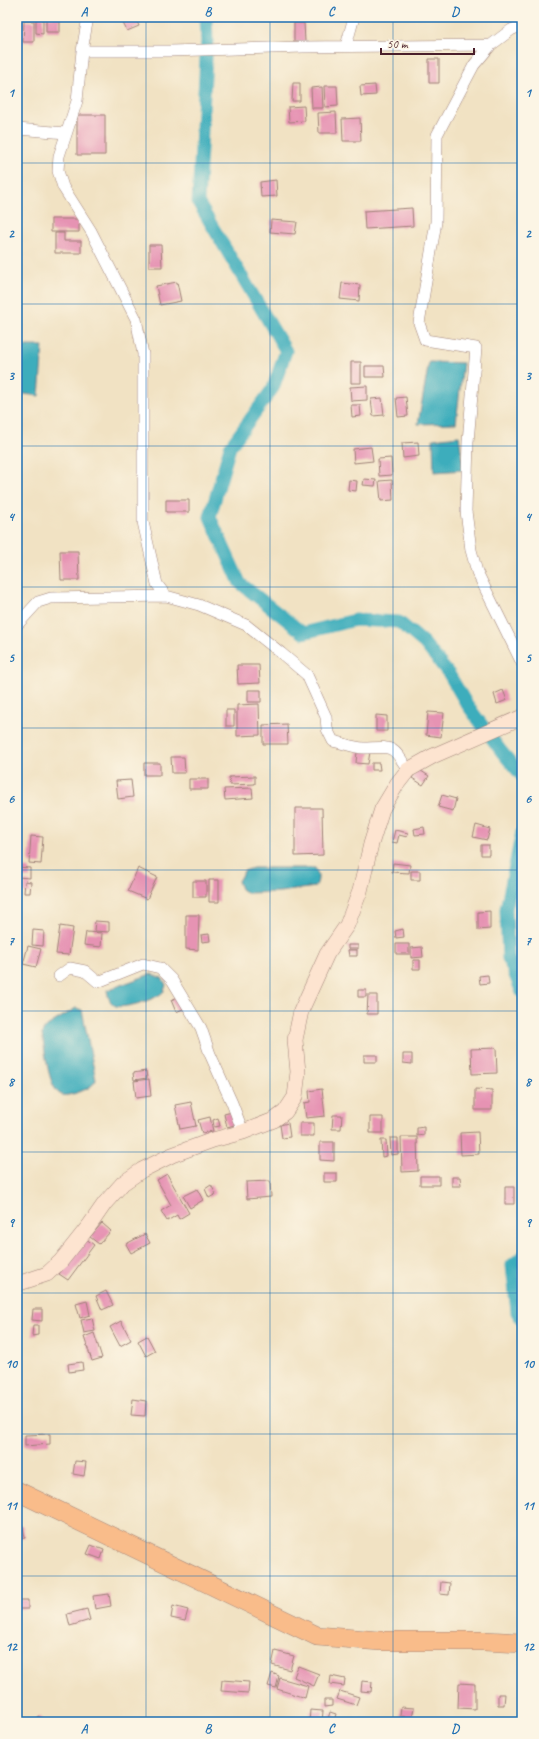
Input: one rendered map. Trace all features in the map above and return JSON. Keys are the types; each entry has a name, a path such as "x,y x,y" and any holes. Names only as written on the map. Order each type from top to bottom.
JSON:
{"highway":[{"path":"17,1491 317,1636 380,1641 484,1641 521,1645"}],"street":[{"path":"88,17 82,51 77,101 59,156 58,171 63,187 91,231 136,319 143,354 143,522 157,584 166,596"},
{"path":"346,46 354,17"},
{"path":"522,25 511,30 491,45 474,65 437,135 436,222 419,323 425,340 476,348 468,450 466,511 471,550 477,572 522,663"},
{"path":"82,51 170,52 346,46 491,45"},
{"path":"17,129 66,133"},
{"path":"17,625 38,602 50,598 166,596 199,605 246,625 307,675 326,717 326,729 333,741 362,748 381,746 392,748 399,754 408,770"},
{"path":"17,1284 47,1274 61,1260 89,1226 105,1203 123,1184 142,1170 172,1155 213,1140 243,1132 274,1120 285,1112 295,1097 298,1072 295,1040 301,1011 327,954 347,925 360,891 371,844 382,809 397,784 408,770 433,756 522,718"},
{"path":"59,976 70,968 85,971 98,982 143,964 160,968 172,980 201,1028 210,1054 243,1132"}],"water":[{"path":"17,346 43,346 39,396 17,393"},
{"path":"429,362 463,363 456,423 418,424"},
{"path":"459,436 464,470 434,472 433,439"},
{"path":"253,868 315,868 318,880 315,887 280,892 247,893 241,889 238,881 244,871"},
{"path":"151,974 162,978 166,985 161,994 134,1005 120,1007 114,1005 110,1001 107,990"},
{"path":"76,1008 82,1010 96,1080 85,1090 64,1095 60,1094 56,1090 50,1076 42,1035 47,1026"}],"building":[{"path":"36,17 43,17 43,34 36,33"},
{"path":"46,17 60,17 60,32 46,32"},
{"path":"120,17 135,17 139,26 127,31"},
{"path":"24,21 34,21 34,42 23,42"},
{"path":"294,23 304,23 305,42 294,42"},
{"path":"429,59 439,59 439,83 429,83"},
{"path":"293,83 300,83 300,101 292,101"},
{"path":"375,85 376,95 361,96 360,86"},
{"path":"324,86 337,86 338,106 325,107"},
{"path":"322,87 323,108 312,108 311,88"},
{"path":"304,106 305,121 289,122 288,107"},
{"path":"336,112 337,133 319,133 318,113"},
{"path":"77,115 105,115 105,155 77,155"},
{"path":"360,118 361,141 343,141 342,119"},
{"path":"276,180 277,196 261,197 260,182"},
{"path":"412,208 413,226 365,229 364,211"},
{"path":"51,219 79,219 79,232 51,232"},
{"path":"271,220 297,222 295,234 270,232"},
{"path":"55,233 64,233 64,241 81,241 81,253 55,253"},
{"path":"149,245 161,245 162,267 149,267"},
{"path":"177,282 181,301 160,305 156,286"},
{"path":"342,283 360,285 359,301 340,299"},
{"path":"351,362 361,362 361,383 351,383"},
{"path":"365,366 384,366 385,377 365,377"},
{"path":"367,386 367,400 351,401 350,387"},
{"path":"406,397 408,416 398,417 396,398"},
{"path":"382,398 384,415 373,416 371,399"},
{"path":"351,405 360,405 361,416 352,417"},
{"path":"418,442 419,456 403,458 402,443"},
{"path":"371,447 373,461 354,463 353,449"},
{"path":"391,458 392,475 379,476 378,459"},
{"path":"364,479 376,480 375,486 363,485"},
{"path":"349,480 357,481 356,491 348,490"},
{"path":"392,480 393,500 381,501 379,481"},
{"path":"166,500 189,500 189,512 166,512"},
{"path":"60,551 78,551 79,580 61,580"},
{"path":"237,665 259,665 260,683 238,684"},
{"path":"248,690 261,690 261,702 248,702"},
{"path":"503,690 507,700 497,704 494,694"},
{"path":"259,704 260,735 237,736 237,705"},
{"path":"226,710 234,710 234,726 226,726"},
{"path":"428,712 444,713 441,737 426,735"},
{"path":"376,715 387,716 387,731 376,731"},
{"path":"287,724 288,744 263,744 263,725"},
{"path":"357,751 370,752 368,764 356,763"},
{"path":"171,757 184,757 185,773 172,773"},
{"path":"144,763 160,763 160,775 144,775"},
{"path":"372,763 379,763 380,770 372,770"},
{"path":"418,769 429,776 423,785 412,778"},
{"path":"255,776 255,784 230,785 229,777"},
{"path":"189,779 208,779 208,789 189,789"},
{"path":"131,780 133,797 118,799 116,781"},
{"path":"252,788 253,798 225,800 224,789"},
{"path":"442,795 456,799 453,811 438,807"},
{"path":"295,808 322,808 323,855 295,856"},
{"path":"476,825 490,829 487,840 473,837"},
{"path":"424,827 425,834 415,835 414,829"},
{"path":"395,830 408,833 407,837 399,835 397,843 392,842"},
{"path":"31,836 43,837 41,864 29,863"},
{"path":"481,845 489,845 489,855 481,855"},
{"path":"393,863 410,865 409,873 392,872"},
{"path":"17,867 30,868 30,878 17,877"},
{"path":"138,868 157,877 147,899 128,891"},
{"path":"411,871 420,871 420,880 411,880"},
{"path":"209,880 219,880 219,902 209,902"},
{"path":"25,881 31,882 30,893 24,893"},
{"path":"193,881 206,881 206,897 193,897"},
{"path":"490,911 490,929 478,930 478,912"},
{"path":"186,915 199,915 198,950 186,949"},
{"path":"95,921 109,922 109,932 94,931"},
{"path":"60,926 73,928 69,955 56,954"},
{"path":"403,929 404,937 396,938 395,931"},
{"path":"33,930 44,931 43,946 32,945"},
{"path":"86,932 102,933 101,947 84,945"},
{"path":"209,934 210,941 202,942 201,935"},
{"path":"396,944 409,944 409,954 396,954"},
{"path":"348,945 358,945 358,949 348,949"},
{"path":"28,946 41,949 36,967 23,964"},
{"path":"422,947 423,957 411,958 411,948"},
{"path":"348,950 357,950 357,956 349,956"},
{"path":"413,960 420,960 420,969 413,969"},
{"path":"488,975 489,983 480,984 479,976"},
{"path":"358,990 366,990 366,997 358,997"},
{"path":"368,995 377,995 377,1014 367,1014"},
{"path":"178,997 183,1009 176,1012 171,1000"},
{"path":"496,1048 497,1073 472,1074 471,1049"},
{"path":"403,1054 412,1054 412,1064 403,1063"},
{"path":"364,1055 377,1055 377,1062 364,1062"},
{"path":"146,1071 147,1078 134,1080 133,1073"},
{"path":"149,1079 151,1096 136,1098 134,1081"},
{"path":"322,1089 325,1116 306,1118 304,1103 310,1102 309,1091"},
{"path":"475,1089 492,1090 492,1110 475,1110"},
{"path":"191,1102 196,1126 180,1129 175,1105"},
{"path":"232,1112 235,1125 227,1127 224,1114"},
{"path":"333,1115 342,1115 341,1129 332,1129"},
{"path":"210,1117 213,1131 202,1133 198,1120"},
{"path":"370,1117 383,1117 383,1133 370,1133"},
{"path":"218,1118 220,1126 214,1127 213,1120"},
{"path":"288,1123 290,1137 282,1138 280,1125"},
{"path":"300,1123 314,1123 314,1136 300,1136"},
{"path":"424,1127 424,1135 417,1136 417,1128"},
{"path":"478,1132 479,1154 461,1155 460,1133"},
{"path":"401,1137 417,1137 418,1171 402,1172"},
{"path":"390,1138 398,1138 398,1154 391,1155"},
{"path":"381,1140 386,1140 387,1156 382,1157"},
{"path":"320,1142 334,1142 334,1161 320,1160"},
{"path":"324,1173 337,1173 337,1182 324,1182"},
{"path":"167,1174 189,1213 179,1219 177,1215 167,1221 161,1211 171,1205 157,1180"},
{"path":"420,1176 439,1176 439,1185 420,1185"},
{"path":"452,1177 460,1177 461,1186 452,1186"},
{"path":"270,1181 271,1197 247,1199 246,1182"},
{"path":"211,1185 216,1194 209,1198 205,1189"},
{"path":"505,1187 514,1187 514,1204 505,1204"},
{"path":"197,1189 203,1200 190,1208 183,1196"},
{"path":"102,1223 111,1231 99,1244 90,1237"},
{"path":"145,1234 150,1243 131,1253 126,1244"},
{"path":"85,1238 94,1245 68,1280 59,1274"},
{"path":"106,1291 113,1305 102,1310 96,1296"},
{"path":"87,1301 90,1315 80,1318 76,1304"},
{"path":"33,1309 42,1309 42,1321 32,1320"},
{"path":"92,1318 95,1331 84,1333 81,1320"},
{"path":"121,1321 131,1340 120,1346 110,1327"},
{"path":"33,1325 38,1325 38,1335 32,1336"},
{"path":"94,1333 102,1358 92,1361 84,1337"},
{"path":"147,1336 155,1351 146,1356 138,1341"},
{"path":"82,1362 83,1370 69,1372 68,1364"},
{"path":"133,1399 146,1401 145,1416 131,1415"},
{"path":"50,1434 50,1444 25,1446 25,1435"},
{"path":"75,1461 86,1462 84,1476 73,1474"},
{"path":"17,1526 23,1526 25,1538 17,1539"},
{"path":"91,1545 104,1550 101,1559 87,1554"},
{"path":"441,1582 450,1583 449,1595 440,1594"},
{"path":"109,1594 111,1606 95,1609 93,1596"},
{"path":"17,1600 28,1600 28,1609 17,1609"},
{"path":"173,1606 188,1610 185,1621 171,1618"},
{"path":"87,1609 90,1620 70,1626 67,1614"},
{"path":"275,1651 294,1656 290,1670 272,1665"},
{"path":"298,1666 319,1674 314,1686 294,1677"},
{"path":"272,1673 279,1676 276,1688 268,1686"},
{"path":"331,1676 345,1679 344,1686 330,1684"},
{"path":"280,1678 308,1686 305,1698 277,1689"},
{"path":"222,1680 249,1682 248,1693 221,1691"},
{"path":"362,1681 372,1682 371,1692 361,1691"},
{"path":"459,1683 475,1684 475,1709 458,1708"},
{"path":"340,1691 359,1697 356,1705 337,1699"},
{"path":"498,1694 505,1694 504,1705 498,1705"},
{"path":"324,1700 332,1700 332,1706 324,1707"},
{"path":"401,1707 414,1708 412,1718 400,1716"},
{"path":"310,1710 323,1711 322,1722 309,1722"},
{"path":"330,1712 336,1714 334,1721 328,1719"},
{"path":"38,1716 45,1721 35,1722"}],"waterway":[{"path":"206,17 207,40 198,202 286,351 273,388 230,447 210,517 240,583 303,633 355,620 399,622 424,643 449,674 466,703 501,751 522,776"},
{"path":"522,832 506,909 508,958 522,992"},
{"path":"522,1257 512,1265 517,1312 522,1320"}]}
